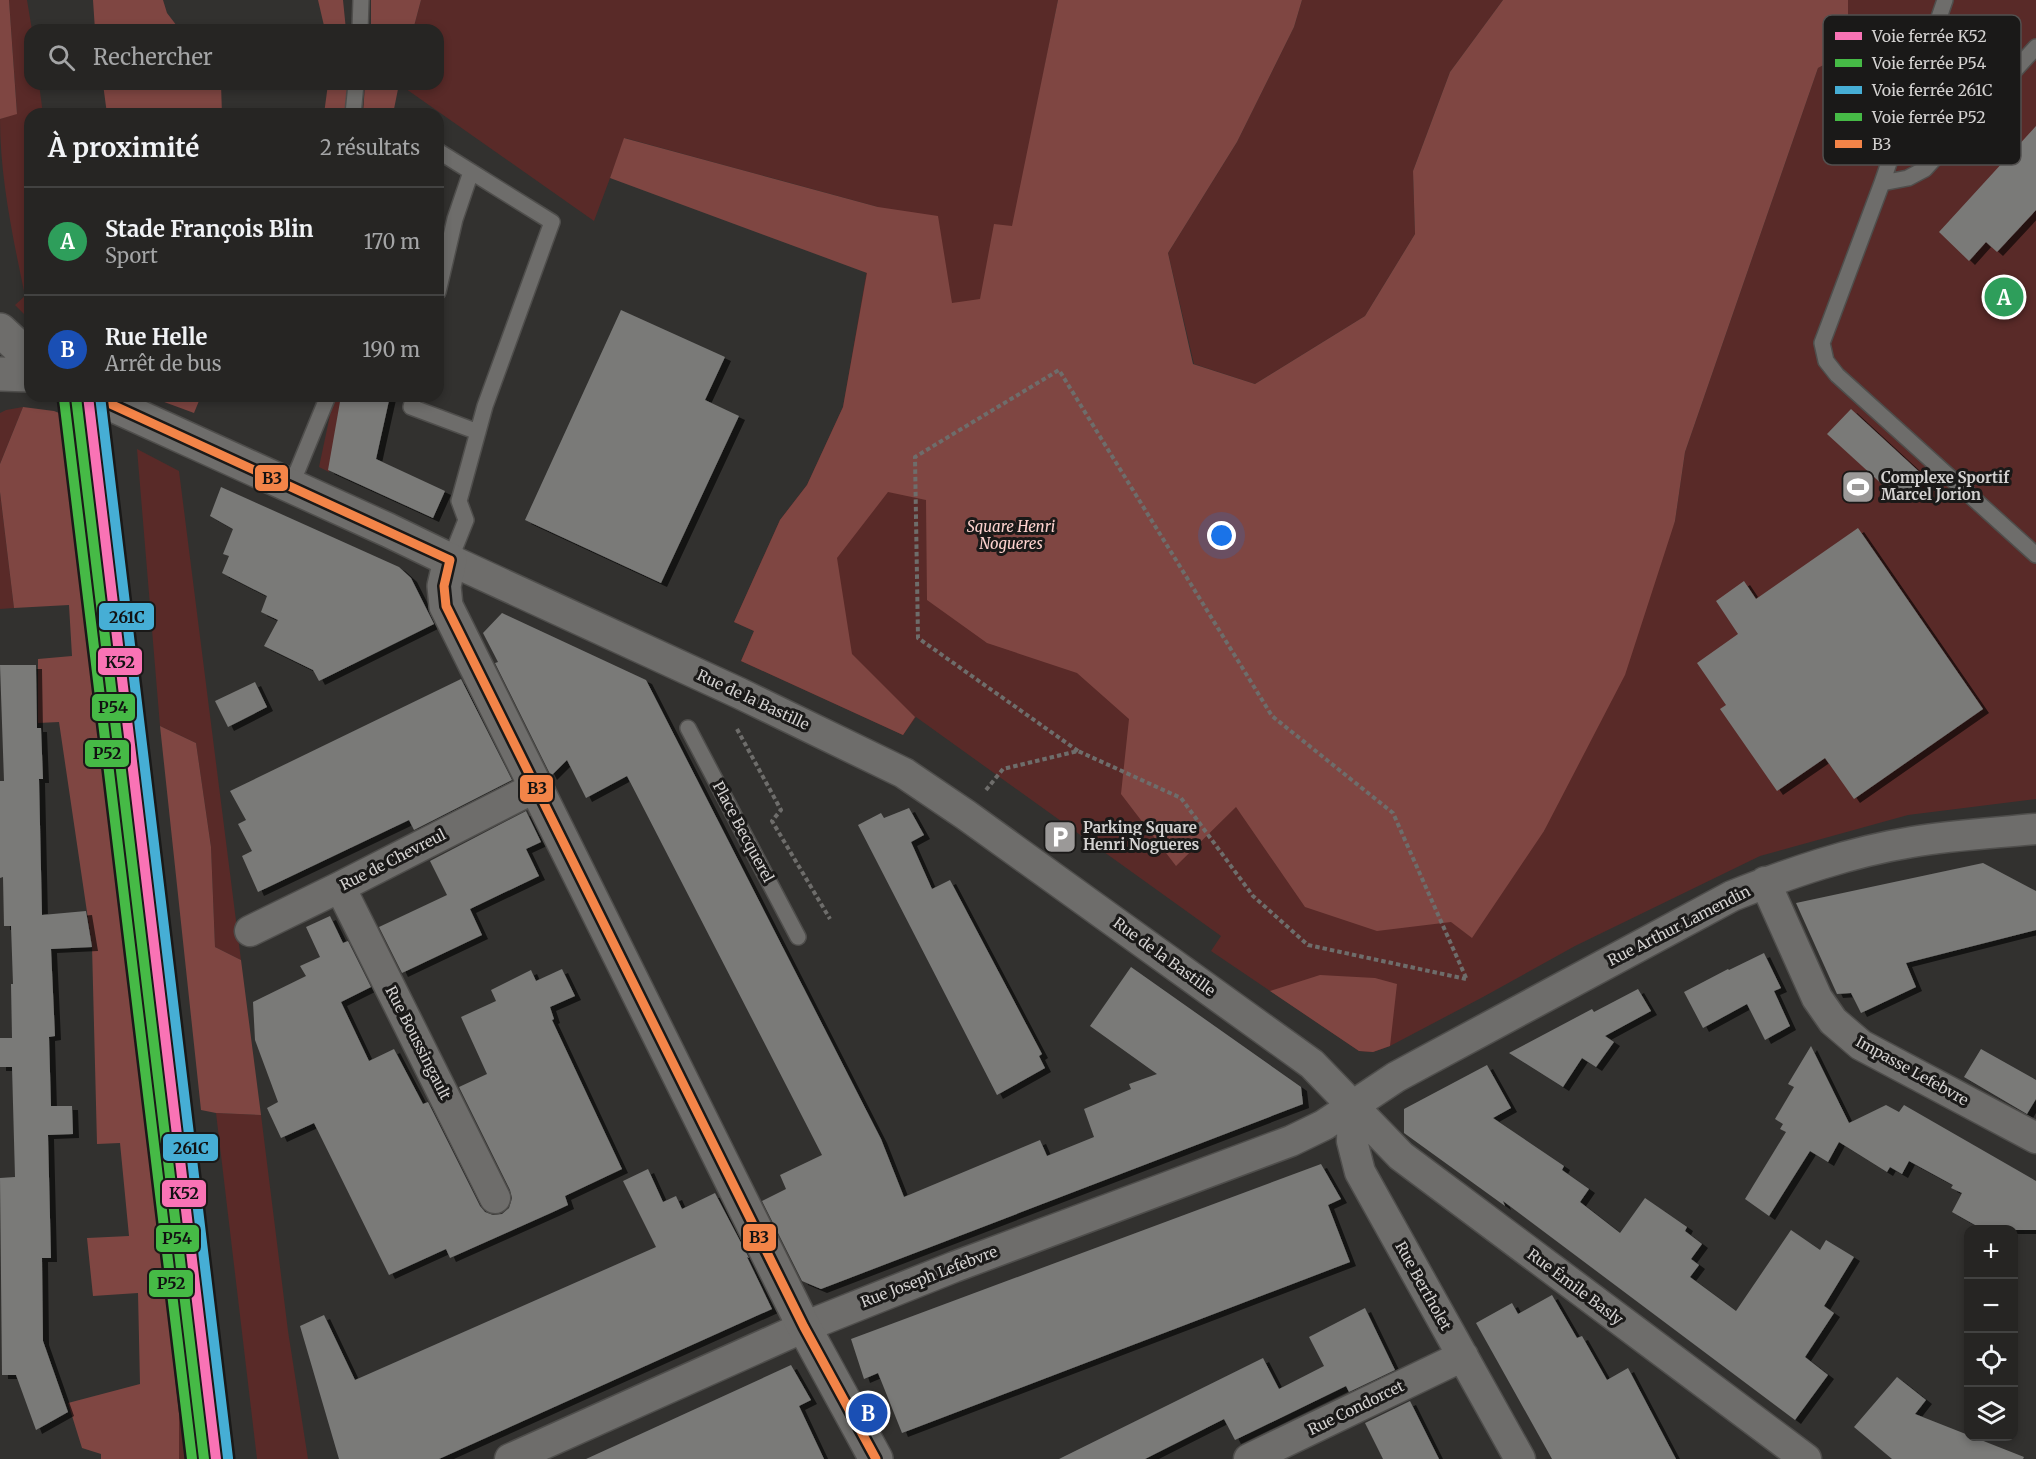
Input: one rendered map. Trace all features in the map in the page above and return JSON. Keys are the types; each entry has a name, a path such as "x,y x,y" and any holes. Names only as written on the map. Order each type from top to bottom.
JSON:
{"street":[{"path":"0,330 24,352"},
{"path":"0,374 24,375"},
{"name":"Rue de la Bastille","path":"106,402 739,693 904,773 966,815 1312,1064 1353,1106"},
{"path":"450,560 444,586 446,606 804,1327 876,1459"},
{"name":"Rue de Chevreul","path":"250,931 536,787"},
{"name":"Rue Arthur Lamendin","path":"1353,1106 1396,1077 1711,907 1765,882 1830,861 1912,842 2036,829"},
{"name":"Impasse Lefebvre","path":"1765,882 1817,998 1833,1021 1861,1045 2036,1138"},
{"name":"Rue Boussingault","path":"340,887 495,1198"},
{"name":"Rue Joseph Lefebvre","path":"510,1459 804,1327 954,1267 1291,1141 1324,1125 1353,1106"},
{"name":"Rue Bertholet","path":"1353,1106 1352,1141 1360,1172 1520,1459"},
{"name":"Rue Émile Basly","path":"1353,1106 1401,1156 1806,1459"},
{"name":"Rue Condorcet","path":"1249,1459 1463,1356"}],"lane":[{"path":"360,24 361,0"},
{"path":"1941,15 1946,0"},
{"path":"2021,63 2036,46"},
{"path":"354,108 355,90"},
{"path":"444,155 552,222 485,406 459,501 466,520 450,560"},
{"path":"1888,165 1822,343 1826,360 1837,375 2036,555"},
{"path":"1882,183 1908,178 1929,165"},
{"path":"444,266 455,219 471,172"},
{"path":"291,486 326,402"},
{"path":"412,402 411,407 478,432"},
{"name":"Place Becquerel","path":"688,728 798,937"}],"path":[{"path":"966,815 1003,770 1078,751 1181,798 1253,896 1308,945 1467,980 1393,813 1272,716 1059,370 915,457 918,638 1078,751"},
{"path":"739,693 733,722 781,810 772,821 830,919"}],"green space":[{"path":"0,0 9,0 17,114 0,119"},
{"path":"9,0 27,0 31,24 24,24 24,90 40,90 42,108 24,108 24,291 8,208 2,163 0,119 17,113"},
{"path":"93,0 163,0 167,13 175,24 95,24"},
{"path":"318,0 343,0 345,24 324,24"},
{"path":"371,0 421,0 415,24 371,24"},
{"name":"Square Henri Nogueres","path":"421,0 1058,0 1013,227 1544,831 1675,521 1685,452 1818,68 1823,65 1823,165 2021,165 2021,15 1848,15 1848,0 2036,0 2036,799 1908,815 1760,856 1575,946 1390,1046 1373,1052 1359,1051 1211,951 1221,936 916,717 903,735 741,661 754,631 734,622 780,520 807,485 843,407 878,207 625,138 594,221 444,116 444,108 433,108 408,90 444,90 444,24 415,24"},
{"name":"Square Henri Nogueres","path":"1058,0 1302,0 1294,27 1237,142 1168,253 1193,364 1255,384 1365,316 1415,234 1413,171 1450,72 1503,0 1848,0 1848,15 1823,15 1823,65 1818,68 1685,452 1675,521 1625,675 1544,831 1472,938 1451,922 1377,931 1305,907 1236,807 1176,866 1121,794 1129,719 1077,673 987,643 927,600 926,500 888,492 837,558 852,654 915,717 903,735 741,661 754,631 734,622 780,520 807,485 843,407 867,273 610,178 624,138 878,207 938,216 952,303 980,299 994,224 1012,226"},
{"path":"1302,0 1503,0 1450,72 1413,171 1415,234 1365,316 1255,384 1194,364 1168,253 1237,142 1294,27"},
{"path":"104,90 221,90 222,108 106,108"},
{"path":"327,90 348,90 345,108 325,108"},
{"path":"365,90 398,90 394,108 363,108"},
{"path":"24,297 24,314 15,305"},
{"path":"164,402 199,402 194,413"},
{"path":"333,402 340,402 329,472 319,467"},
{"path":"23,407 0,464 0,413"},
{"path":"23,407 54,411 72,418 88,597 140,941 164,1127 154,1129 168,1231 163,1267 179,1413 179,1459 101,1459 101,1454 82,1448 68,1403 140,1384 138,1293 93,1296 87,1238 129,1236 120,1143 97,1144 92,946 59,722 38,723 38,659 72,656 69,605 14,608 0,492 0,464"},
{"path":"137,449 179,471 241,960 215,947 211,847 196,743 160,726"},
{"path":"0,492 14,608 0,609"},
{"path":"160,726 196,743 211,847 215,947 241,960 261,1115 201,1110"},
{"path":"1320,975 1375,978 1397,984 1390,1046 1373,1052 1359,1051 1270,991"},
{"path":"216,1113 261,1115 288,1331 308,1459 257,1459"},
{"path":"168,1231 196,1459 179,1459 179,1413 163,1267"}],"building":[{"path":"2036,126 2036,210 1997,252 1986,242 1969,261 1939,232 2000,165 2021,165 2021,142"},
{"path":"621,310 725,357 705,400 739,416 661,583 525,520"},
{"path":"340,402 389,402 376,459 445,491 433,518 328,470"},
{"path":"1851,409 1926,478 1908,498 1897,498 1827,434"},
{"path":"221,487 399,567 411,578 434,624 319,681 313,670 264,646 278,620 261,612 267,596 222,573 229,556 223,554 233,529 210,516"},
{"name":"Complexe Sportif Marcel Jorion","path":"1858,528 1983,709 1854,799 1825,758 1777,791 1720,709 1726,705 1697,663 1738,634 1716,601 1744,581 1756,599"},
{"path":"502,613 646,680 881,1139 904,1197 1040,1140 1047,1156 1094,1137 1084,1109 1131,1089 1129,1084 1157,1074 1090,1026 1131,967 1301,1087 1303,1104 821,1289 802,1281 762,1201 786,1189 780,1175 822,1155 627,776 586,798 567,760 551,776 495,663 498,662 483,633"},
{"path":"0,665 36,665 37,728 41,728 43,779 39,779 42,915 86,911 92,947 51,949 55,1036 49,1037 51,1106 72,1106 73,1134 48,1135 51,1258 42,1258 43,1341 68,1412 36,1430 16,1375 2,1375 0,1178 15,1177 12,1067 0,1067 0,1038 12,1038 11,984 13,984 11,926 4,926 3,877 0,878 0,781 4,781"},
{"path":"461,679 512,780 414,830 409,820 258,892 242,856 252,851 238,824 246,820 230,791"},
{"path":"255,682 267,707 228,727 215,701"},
{"path":"909,808 924,835 911,842 932,889 950,880 1042,1054 1039,1056 1045,1068 997,1095 858,825 881,813 884,818"},
{"path":"526,811 541,842 526,849 539,876 470,909 482,935 402,973 379,927 447,895 430,861"},
{"path":"1983,863 2036,891 2036,930 1906,963 1916,987 1861,1013 1851,993 1837,994 1796,903"},
{"path":"330,916 343,943 348,941 371,987 341,1002 369,1061 394,1049 423,1104 428,1102 485,1212 493,1215 502,1214 509,1208 512,1198 459,1087 487,1074 461,1017 496,1001 491,990 531,970 536,981 562,969 575,996 550,1007 554,1019 552,1020 622,1169 565,1196 568,1205 553,1212 450,1258 446,1249 389,1275 314,1123 281,1138 267,1108 278,1102 255,1040 253,1002 306,976 300,966 320,957 306,927"},
{"path":"1764,953 1781,988 1774,991 1790,1026 1765,1040 1747,1004 1703,1028 1684,992"},
{"path":"1638,989 1651,1011 1605,1036 1614,1042 1596,1067 1582,1058 1563,1087 1509,1053 1592,1009 1594,1012"},
{"path":"1811,1046 1849,1123 1886,1105 1899,1112 1904,1105 2036,1181 2036,1230 2018,1230 2018,1225 1975,1225 1952,1212 1962,1193 1951,1188 1953,1185 1909,1161 1902,1174 1890,1167 1887,1172 1839,1142 1828,1162 1810,1151 1769,1216 1745,1199 1786,1132 1780,1129 1783,1124 1775,1119 1794,1087 1788,1084"},
{"path":"1981,1049 2036,1080 2036,1099 2027,1114 1964,1077"},
{"path":"1487,1065 1511,1108 1493,1118 1564,1166 1562,1170 1589,1189 1580,1202 1620,1233 1645,1198 1687,1227 1685,1231 1702,1244 1691,1259 1699,1265 1690,1277 1736,1311 1791,1230 1820,1250 1826,1240 1854,1257 1824,1306 1834,1313 1805,1357 1828,1375 1795,1420 1503,1201 1505,1206 1404,1133 1404,1109"},
{"path":"1321,1164 1341,1199 1328,1205 1350,1262 902,1433 878,1373 864,1379 851,1339"},
{"path":"648,1169 663,1202 676,1196 682,1209 715,1193 749,1258 747,1257 772,1309 439,1459 339,1459 300,1326 324,1315 355,1380 656,1247 623,1181"},
{"path":"1552,1295 1577,1338 1582,1336 1607,1380 1628,1368 1676,1459 1552,1459 1476,1323 1512,1303 1518,1314"},
{"path":"1365,1308 1395,1370 1349,1392 1346,1386 1235,1440 1224,1419 1145,1459 1059,1459 1263,1358 1279,1389 1324,1366 1309,1337"},
{"path":"791,1365 811,1400 799,1406 824,1459 586,1459"},
{"path":"1897,1377 1926,1400 1915,1414 1964,1433 1964,1441 1983,1441 2024,1457 2023,1459 1892,1459 1854,1427"},
{"path":"1410,1401 1439,1459 1383,1459 1365,1423"}],"rail line":[{"name":"P52","path":"64,402 192,1459"},
{"name":"P54","path":"77,402 204,1459"},
{"name":"K52","path":"89,402 216,1459"},
{"name":"261C","path":"101,402 228,1458"}],"transit line":[{"name":"B3","path":"106,402 450,560"},
{"name":"B3","path":"450,560 444,586 446,606 804,1327 876,1459"}],"place":[{"name":"Stade François Blin","path":"2004,297"},
{"name":"Complexe Sportif Marcel Jorion","path":"1858,487"},
{"name":"Parking Square Henri Nogueres","path":"1060,837"},
{"name":"Rue Helle","path":"868,1413"}]}
